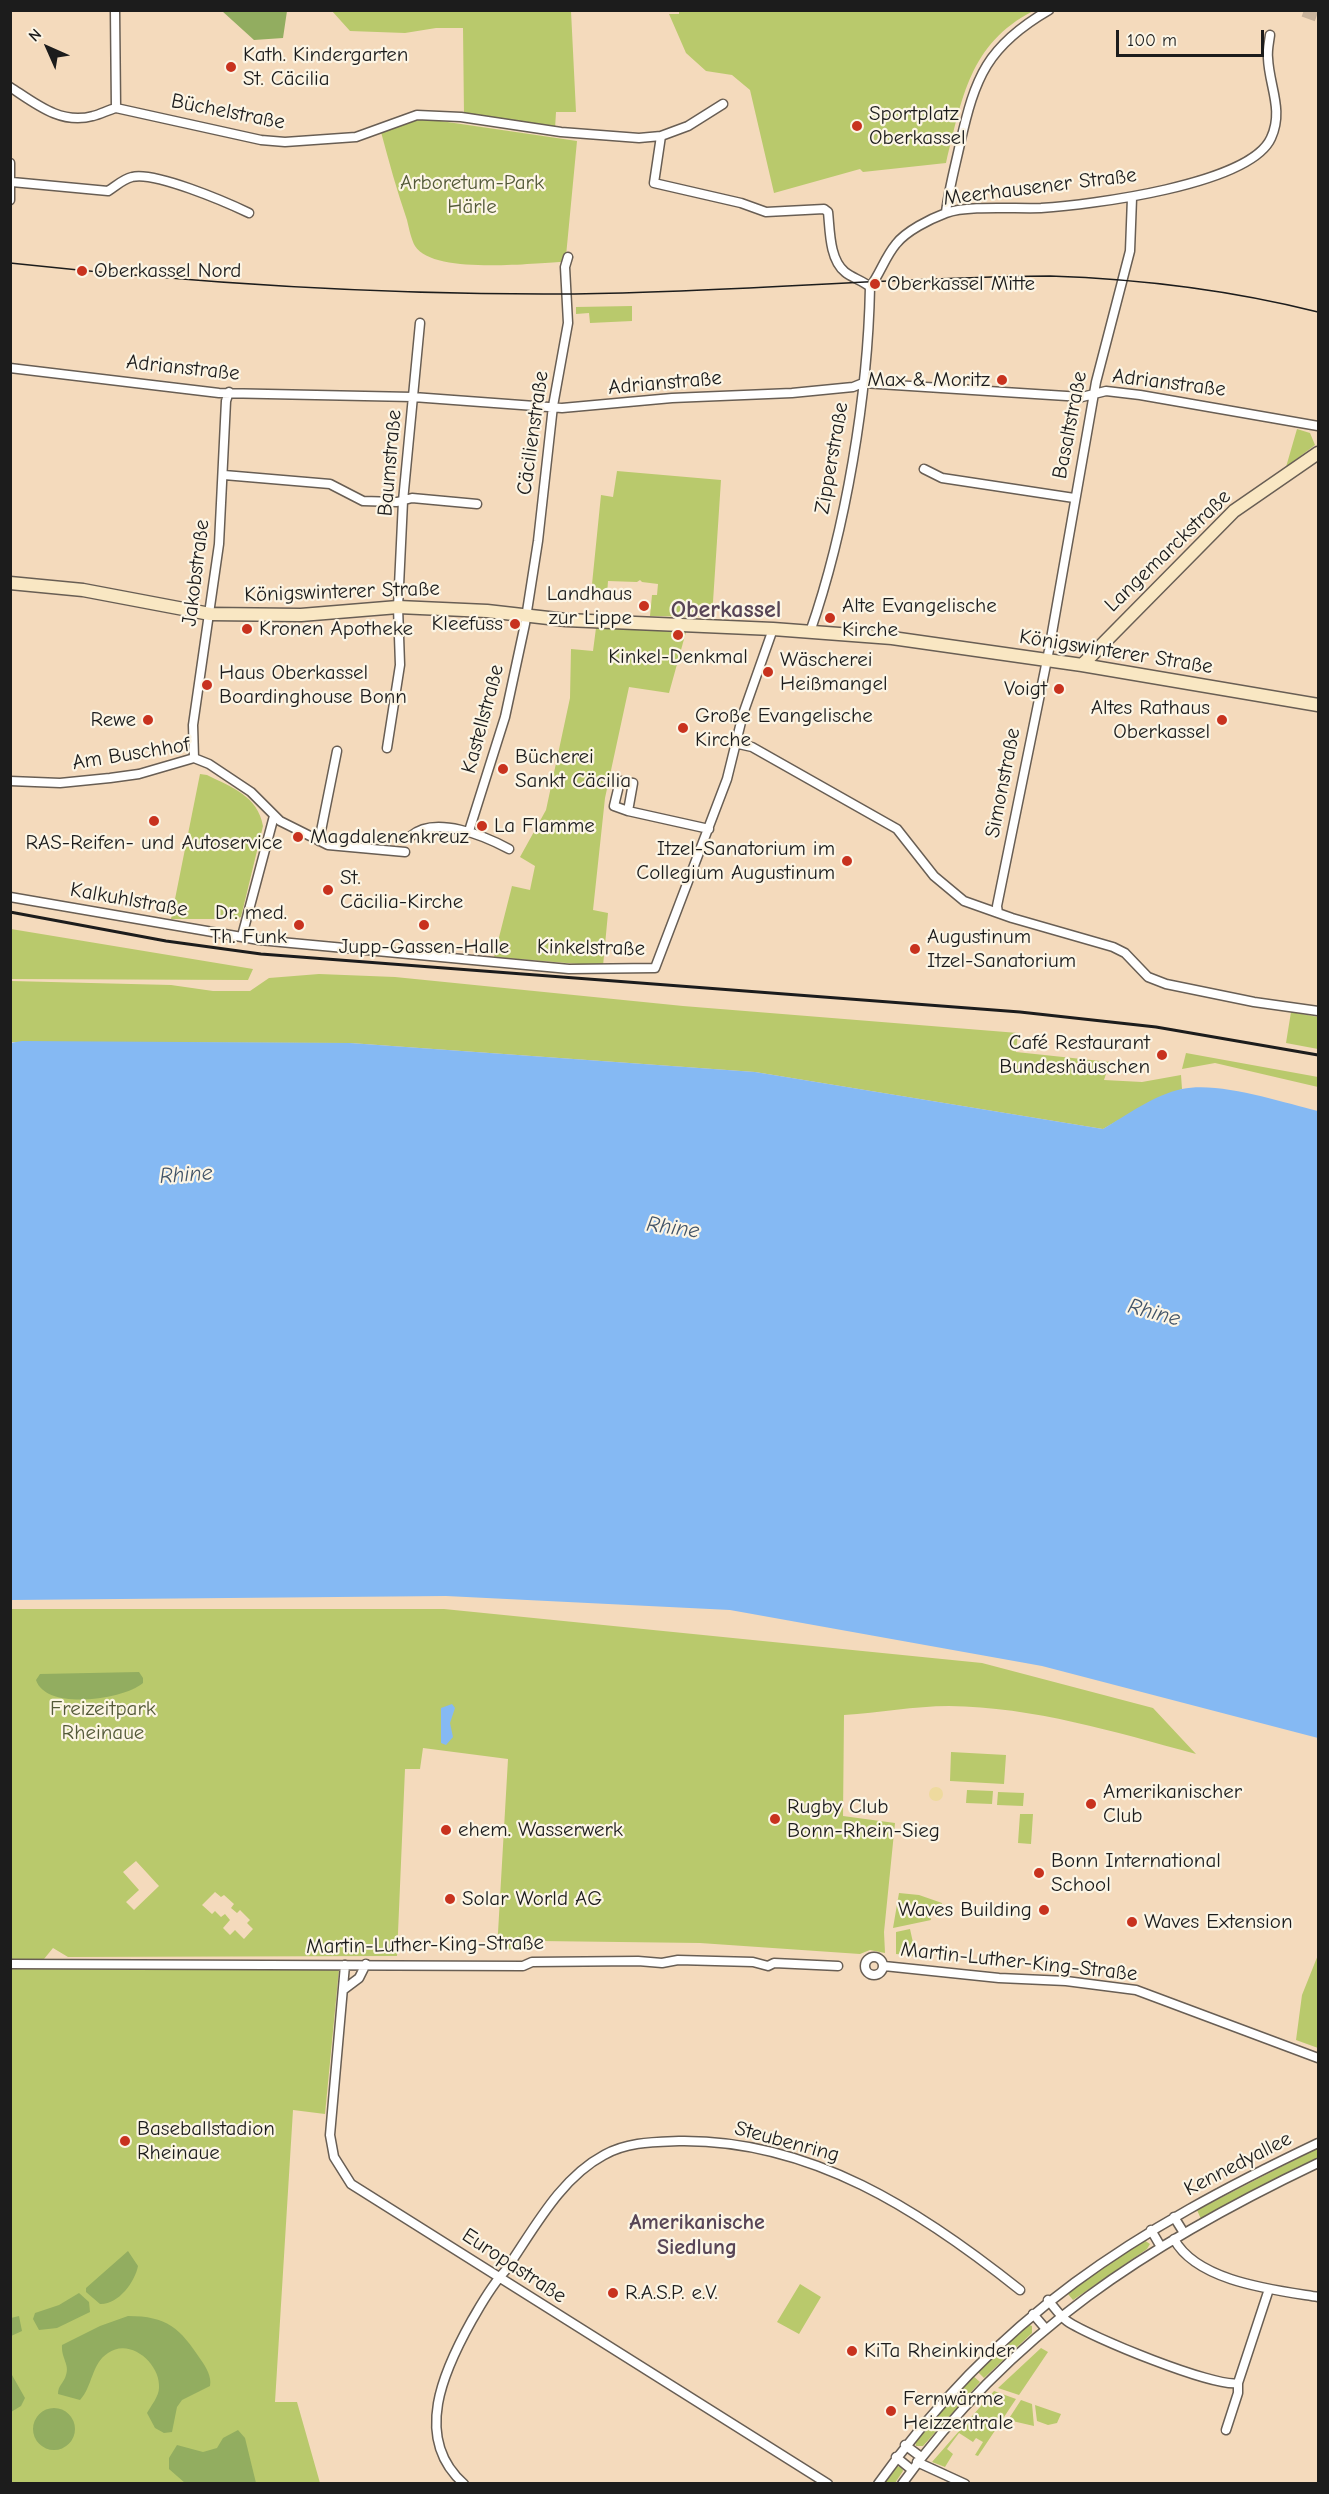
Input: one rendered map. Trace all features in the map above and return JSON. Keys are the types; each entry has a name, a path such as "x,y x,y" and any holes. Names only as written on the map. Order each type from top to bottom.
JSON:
{"main road":[{"name":"Langemarckstraße","path":"1082,665 1234,511 1318,453"},
{"name":"Königswinterer Straße","path":"10,583 84,590 210,614 301,615 398,607 526,614 588,621 773,628 939,643 1318,705"}],"street":[{"path":"115,10 116,108"},
{"path":"946,212 968,106 976,81 1012,35 1049,10"},
{"name":"Meerhausener Straße","path":"870,287 894,246 903,236 946,212 1073,206 1132,198 1198,180 1250,161 1267,145 1278,115 1268,58 1270,35"},
{"name":"Büchelstraße","path":"10,87 56,116 72,119 94,116 116,108 261,140 285,142 356,137 417,115 461,117 569,132 639,138 661,136 688,126 723,104"},
{"path":"661,136 654,183 741,203 766,212 824,209 828,212 834,253 838,264 844,271 870,287"},
{"path":"10,164 12,182 10,200"},
{"path":"12,182 108,191 123,180 139,176 168,181 249,213"},
{"name":"Basaltstraße","path":"1046,660 1074,498 1095,394 1130,251 1132,198"},
{"name":"Cäcilienstraße","path":"526,614 538,541 553,406 568,322 565,267 568,257"},
{"name":"Zipperstraße","path":"810,632 831,560 858,428 870,287"},
{"name":"Baumstraße","path":"387,748 400,665 398,607 403,501 420,323"},
{"name":"Adrianstraße","path":"10,368 229,392 414,398 553,406 611,405 672,398 792,393 852,387 862,383 1082,397 1106,392 1140,395 1318,426"},
{"name":"Jakobstraße","path":"194,758 193,725 210,614 224,475 226,401 229,392"},
{"path":"924,469 942,478 1074,498"},
{"path":"224,475 330,484 363,501 403,501 412,498 477,504"},
{"name":"Kastellstraße","path":"469,831 505,717 526,614"},
{"name":"Kinkelstraße","path":"242,936 259,940 569,969 655,968 727,779 734,743 773,628"},
{"name":"Simonstraße","path":"998,913 997,906 1046,660"},
{"path":"734,743 752,747 873,813 897,829 934,876 964,901 1113,947 1125,953 1148,977 1166,984 1254,1002 1318,1011"},
{"path":"337,751 319,841 405,852"},
{"name":"Am Buschhof","path":"10,781 60,783 110,778 139,774 194,758 209,764 251,792 274,816 319,841"},
{"path":"628,811 709,829"},
{"path":"242,936 274,816"},
{"path":"411,836 423,828 469,831 509,849"},
{"name":"Kalkuhlstraße","path":"10,897 185,929 242,936"},
{"name":"Martin-Luther-King-Straße","path":"10,1964 158,1967 366,1964 523,1966 532,1962 638,1961 662,1964 678,1960 753,1962 768,1966 774,1963 838,1966"},
{"path":"343,1990 359,1978 366,1964"},
{"name":"Europastraße","path":"345,1965 330,2134 331,2148 343,2175 362,2193 828,2484"},
{"name":"Martin-Luther-King-Straße","path":"884,1966 1066,1981 1136,1990 1318,2058"},
{"name":"Steubenring","path":"464,2484 451,2469 443,2454 435,2424 436,2407 453,2357 493,2283 568,2182 619,2147 685,2141 739,2145 781,2154 835,2171 935,2225 1020,2290"},
{"name":"Kennedyallee","path":"878,2484 905,2445 971,2370 1048,2300 1151,2230 1318,2143"},
{"name":"Kennedyallee","path":"902,2484 969,2401 1061,2315 1123,2270 1184,2233 1318,2163"},
{"name":"Kennedyallee","path":"1174,2217 1184,2233"},
{"path":"1151,2230 1161,2247"},
{"path":"1174,2240 1180,2250 1210,2270 1229,2278 1269,2289 1318,2297"},
{"path":"1226,2430 1238,2393 1238,2383 1269,2289"},
{"path":"1048,2300 1061,2315 1087,2331 1146,2356 1229,2385 1238,2383"},
{"path":"1033,2314 1045,2328"},
{"path":"905,2445 917,2463"},
{"path":"896,2457 917,2463 965,2484"}],"green space":[{"name":"Sportplatz Oberkassel","path":"679,10 1033,11 1012,24 995,40 982,57 964,95 946,163 863,172 860,169 774,193 750,90 732,75 706,71 686,53 669,14 679,14"},
{"path":"222,11 287,11 283,38 254,40"},
{"name":"Arboretum-Park Härle","path":"332,11 571,11 576,112 556,112 555,129 464,115 463,28 436,28 405,33 350,31"},
{"name":"Arboretum-Park Härle","path":"420,118 577,141 566,256 562,262 507,265 462,264 441,261 425,255 415,246 381,132"},
{"path":"632,306 632,321 590,323 589,313 576,314 576,307"},
{"path":"1297,429 1310,433 1315,445 1286,467"},
{"path":"617,471 721,480 712,617 650,616 652,595 657,595 658,584 640,580 637,582 608,581 607,595 591,594 601,495 613,497"},
{"path":"596,628 686,632 669,693 629,687 605,798 593,910 608,913 603,966 494,957 512,886 530,890 535,866 520,857 546,810 570,698 571,649 593,651"},
{"path":"200,774 207,775 242,794 256,807 263,826 241,917 236,919 171,919"},
{"path":"10,929 253,969 248,980 11,979"},
{"path":"319,974 395,977 683,1006 1018,1033 1016,1052 1110,1062 1104,1080 1142,1082 1181,1075 1182,1089 1152,1101 1103,1129 755,1072 350,1043 11,1042 11,981 171,985 213,991 250,991 269,978"},
{"path":"1291,1012 1318,1017 1318,1049 1286,1043"},
{"path":"1186,1053 1318,1077 1318,1087 1215,1063 1182,1069"},
{"name":"Freizeitpark Rheinaue","path":"11,1609 444,1609 982,1663 1153,1708 1196,1754 1074,1722 981,1707 936,1706 844,1715 843,1816 895,1823 884,1932 885,1953 870,1950 860,1954 700,1943 539,1941 533,1948 497,1950 508,1759 423,1748 420,1769 405,1769 397,1956 68,1957 53,1948 44,1959 11,1961","holes":["136,1861 159,1886 134,1910 126,1902 139,1890 123,1872","215,1892 221,1897 224,1895 234,1904 231,1908 237,1913 240,1910 250,1920 247,1923 253,1929 244,1939 235,1930 230,1935 223,1928 230,1920 225,1914 221,1917 215,1911 212,1914 202,1905"]},
{"path":"139,1672 143,1683 133,1689 103,1698 86,1700 54,1696 43,1690 36,1680 40,1674"},
{"path":"951,1752 1006,1755 1004,1784 950,1781"},
{"path":"967,1790 993,1791 992,1804 966,1803"},
{"path":"998,1792 1024,1793 1023,1806 997,1805"},
{"path":"1020,1814 1033,1814 1031,1844 1018,1843"},
{"path":"899,1893 919,1895 942,1903 939,1911 930,1912 931,1920 893,1928"},
{"path":"910,1929 916,1956 896,1954 896,1932"},
{"path":"1318,1955 1318,2048 1296,2040 1302,1995"},
{"path":"11,1967 339,1969 325,2114 293,2110 275,2402 297,2402 320,2483 11,2483"},
{"path":"1318,2148 1318,2159 1201,2219 1197,2210"},
{"path":"1144,2240 1150,2244 1147,2249 1073,2300 1068,2294 1064,2294"},
{"path":"128,2251 138,2266 133,2279 119,2297 100,2304 86,2292 86,2288"},
{"path":"800,2284 821,2297 799,2334 777,2322"},
{"path":"79,2293 89,2302 90,2312 57,2328 39,2330 33,2319 35,2313 59,2305"},
{"path":"19,2316 22,2331 11,2336 11,2318"},
{"path":"128,2316 153,2318 171,2326 186,2340 208,2372 210,2386 182,2400 177,2407 172,2432 164,2433 155,2428 147,2413 158,2394 158,2379 155,2370 150,2362 126,2348 117,2349 102,2358 80,2400 58,2394 67,2371 62,2345 100,2326"},
{"path":"1027,2324 1032,2326 1032,2333 984,2378 977,2371"},
{"path":"1041,2348 1048,2352 1019,2395 998,2388"},
{"path":"10,2352 12,2375 25,2398 21,2406 11,2412"},
{"path":"972,2375 980,2382 923,2446 916,2446 915,2440"},
{"path":"994,2391 1016,2399 978,2456 975,2455 983,2442 976,2438 973,2442 959,2433 947,2449 953,2454 945,2467 932,2462"},
{"path":"1021,2400 1032,2404 1034,2426 1008,2420"},
{"path":"1035,2405 1061,2414 1057,2423 1048,2425 1037,2421"},
{"path":"54,2408 69,2414 75,2429 69,2444 54,2450 39,2444 33,2429 39,2414"},
{"path":"238,2430 245,2438 256,2483 185,2483 169,2469 169,2458 177,2445 203,2452 217,2448 223,2438"},
{"path":"896,2466 902,2467 903,2471 895,2483 883,2484"}],"sand":[{"path":"933,1787 939,1787 943,1794 939,1801 933,1801 929,1797 929,1791"}],"water":[{"name":"Rhine","path":"22,1041 350,1043 755,1072 1103,1129 1161,1096 1197,1087 1232,1090 1318,1111 1318,1738 1042,1666 730,1610 446,1596 11,1600 10,1043"},
{"path":"452,1704 455,1708 450,1723 453,1737 446,1745 441,1743 441,1708"}],"tunnel":[{"path":"1304,10 1318,15"}],"tram line":[{"path":"10,263 218,282 356,290 494,294 625,293 928,279 1050,276 1185,287 1318,312"}],"railway":[{"path":"10,912 166,941 261,954 1020,1012 1156,1027 1318,1055"}],"place":[{"name":"Kath. Kindergarten St. Cäcilia","path":"231,67"},
{"name":"Sportplatz Oberkassel","path":"857,126"},
{"name":"Oberkassel Nord","path":"82,271"},
{"name":"Oberkassel Mitte","path":"875,284"},
{"name":"Max & Moritz","path":"1002,380"},
{"name":"Landhaus zur Lippe","path":"644,606"},
{"name":"Alte Evangelische Kirche","path":"830,618"},
{"name":"Kleefuss","path":"515,624"},
{"name":"Kronen Apotheke","path":"247,629"},
{"name":"Kinkel-Denkmal","path":"678,635"},
{"name":"Wäscherei Heißmangel","path":"768,672"},
{"name":"Haus Oberkassel Boardinghouse Bonn","path":"207,685"},
{"name":"Voigt","path":"1059,689"},
{"name":"Rewe","path":"148,720"},
{"name":"Altes Rathaus Oberkassel","path":"1222,720"},
{"name":"Große Evangelische Kirche","path":"683,728"},
{"name":"Bücherei Sankt Cäcilia","path":"503,769"},
{"name":"RAS-Reifen- und Autoservice","path":"154,821"},
{"name":"La Flamme","path":"482,826"},
{"name":"Magdalenenkreuz","path":"298,837"},
{"name":"Itzel-Sanatorium im Collegium Augustinum","path":"847,861"},
{"name":"St. Cäcilia-Kirche","path":"328,890"},
{"name":"Dr. med. Th. Funk","path":"299,925"},
{"name":"Jupp-Gassen-Halle","path":"424,925"},
{"name":"Augustinum Itzel-Sanatorium","path":"915,949"},
{"name":"Café Restaurant Bundeshäuschen","path":"1162,1055"},
{"name":"Amerikanischer Club","path":"1091,1804"},
{"name":"Rugby Club Bonn-Rhein-Sieg","path":"775,1819"},
{"name":"ehem. Wasserwerk","path":"446,1830"},
{"name":"Bonn International School","path":"1039,1873"},
{"name":"Solar World AG","path":"450,1899"},
{"name":"Waves Building","path":"1044,1910"},
{"name":"Waves Extension","path":"1132,1922"},
{"name":"Baseballstadion Rheinaue","path":"125,2141"},
{"name":"R.A.S.P. e.V.","path":"613,2293"},
{"name":"KiTa Rheinkinder","path":"852,2351"},
{"name":"Fernwärme Heizzentrale","path":"891,2411"}],"district":[{"name":"Oberkassel","path":"726,610"},
{"name":"Amerikanische Siedlung","path":"697,2236"}]}
